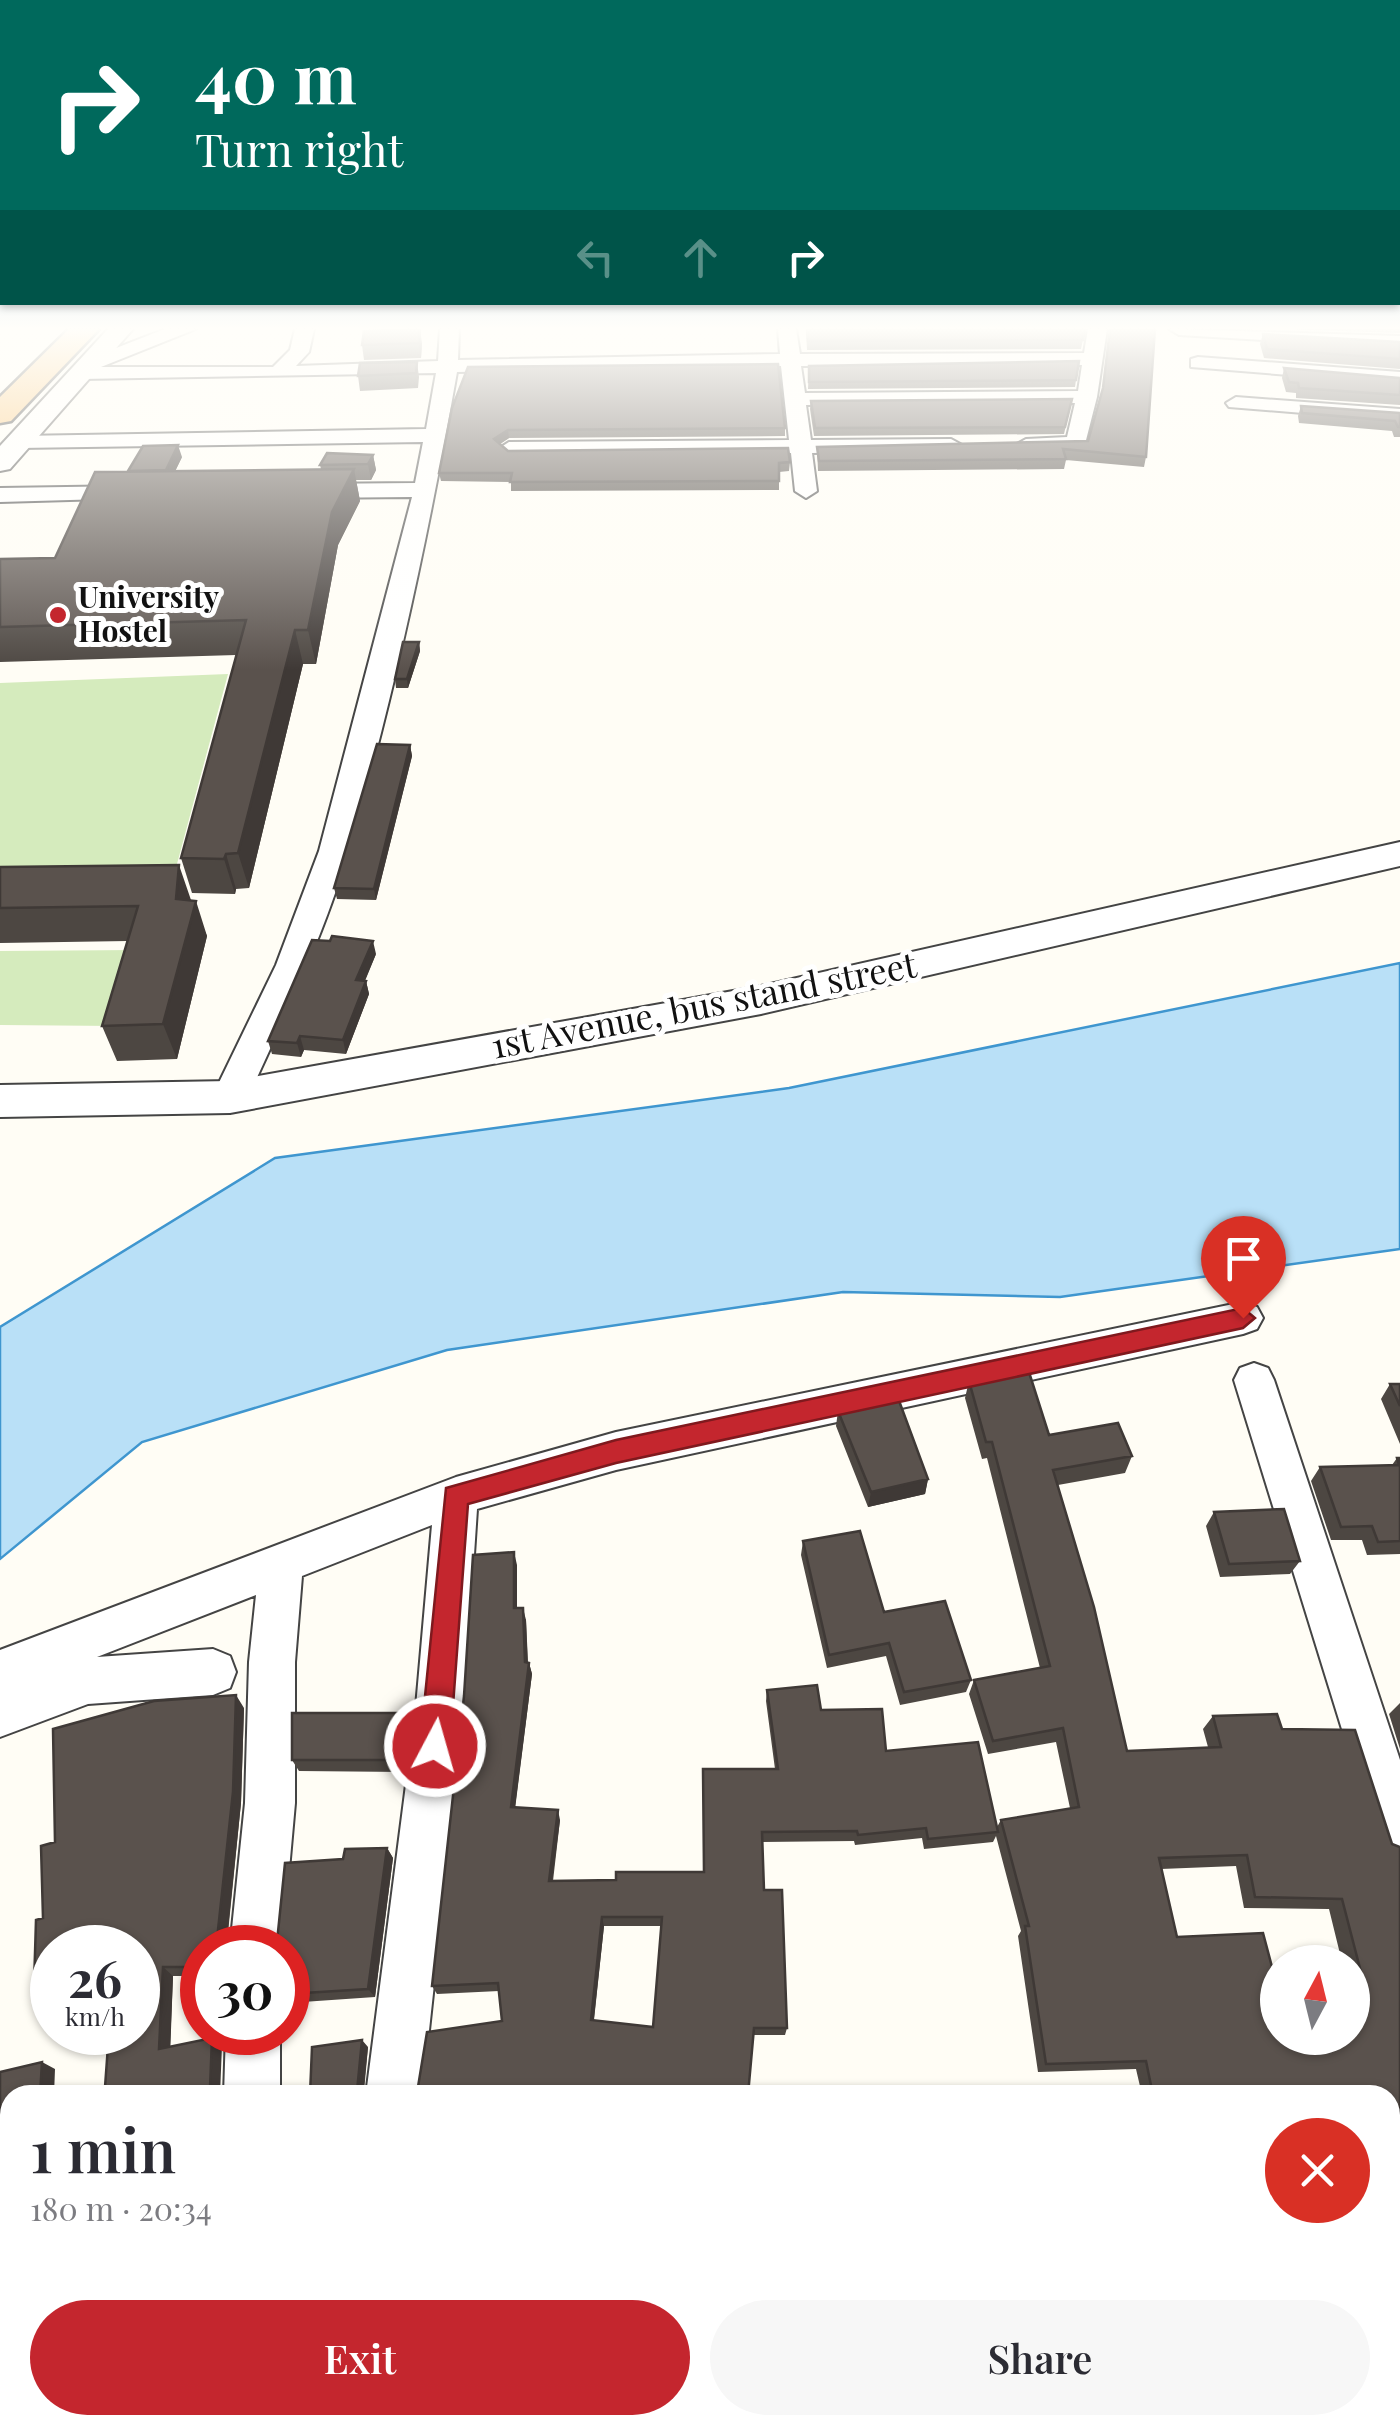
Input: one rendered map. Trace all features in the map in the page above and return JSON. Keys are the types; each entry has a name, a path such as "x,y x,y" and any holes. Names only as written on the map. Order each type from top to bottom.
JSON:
{"street":[{"path":"0,463 18,443"},
{"path":"230,1097 292,965 334,851 417,532 432,443"},
{"path":"509,449 1076,443"},
{"path":"800,444 806,491"},
{"path":"288,492 423,490"},
{"path":"0,494 154,493"},
{"name":"1st Avenue, bus stand street","path":"0,1101 230,1097 761,1000 1400,854"},
{"path":"0,1672 456,1496 616,1452 1243,1318"},
{"path":"1254,1380 1400,1836"},
{"path":"395,2085 440,1707 456,1496"},
{"path":"258,1925 270,1803 272,1662 282,1564"},
{"path":"0,1714 88,1682 212,1672"},
{"path":"252,2085 253,2055"}],"green space":[{"path":"228,674 170,890 0,894 0,683"},
{"path":"137,950 117,1026 0,1025 0,951"}],"water":[{"path":"1400,963 1400,1249 1060,1297 843,1292 447,1350 142,1442 0,1559 0,1327 275,1158 789,1088"}],"building":[{"path":"445,443 498,443 508,451 788,448 790,462 779,463 779,481 510,482 512,473 439,473"},
{"path":"1147,443 1146,457 1063,449 1066,459 819,461 817,447"},
{"path":"178,445 166,470 128,471 143,446"},
{"path":"327,453 373,455 368,464 320,465"},
{"path":"354,469 332,512 308,630 295,630 238,853 226,854 224,859 181,858 246,620 0,627 0,559 55,558 95,472"},
{"path":"403,642 419,642 407,679 395,679"},
{"path":"377,744 410,745 374,889 334,888"},
{"path":"179,865 176,899 196,901 163,1024 102,1026 138,906 0,908 0,867"},
{"path":"332,936 373,941 356,980 366,981 343,1040 300,1036 297,1043 268,1041 312,940 330,941"},
{"path":"1028,1369 1049,1435 1118,1423 1132,1456 1053,1470 1094,1607 1127,1751 1221,1747 1213,1716 1277,1714 1282,1729 1355,1730 1392,1844 1400,1847 1400,2085 1151,2085 1146,2061 1046,2064 1025,1926 1029,1926 1001,1820 1079,1807 1063,1728 993,1741 974,1680 1050,1666 992,1442 986,1442 969,1381"},
{"path":"1390,1384 1400,1384 1400,1406"},
{"path":"898,1398 928,1479 871,1492 838,1411"},
{"path":"1400,1458 1400,1541 1378,1542 1372,1526 1341,1527 1320,1467 1399,1465"},
{"path":"1284,1509 1300,1561 1229,1564 1214,1512"},
{"path":"860,1531 884,1612 945,1601 971,1680 904,1692 889,1643 829,1655 803,1541"},
{"path":"514,1552 514,1608 523,1608 525,1662 529,1663 511,1807 558,1810 549,1881 616,1880 616,1872 704,1872 703,1769 778,1769 767,1690 817,1685 821,1710 882,1709 886,1751 978,1742 998,1832 928,1839 926,1828 858,1835 857,1831 762,1832 764,1890 782,1890 787,2028 754,2028 749,2085 418,2085 427,2032 502,2021 498,1983 432,1986 464,1696 473,1555","holes":["602,1917 662,1917 653,2027 591,2020"]},
{"path":"236,1695 233,1792 219,1925 180,1925 180,1967 163,1967 160,2028 160,1925 36,1925 36,1920 43,1918 41,1846 55,1842 53,1729 154,1701"},
{"path":"292,1713 405,1713 399,1760 292,1760"},
{"path":"387,1848 368,1989 310,1993 310,1925 279,1925 285,1863 343,1859 345,1849"},
{"path":"362,2040 358,2085 310,2085 312,2047"},
{"path":"180,2045 180,2055 211,2055 210,2085 105,2085 107,2055 160,2055 160,2049"},
{"path":"42,2062 41,2085 0,2085 0,2072"}],"place":[{"name":"University Hostel","path":"58,615"}],"route":[{"path":"435,1746 456,1496 616,1452 1243,1318"}]}
